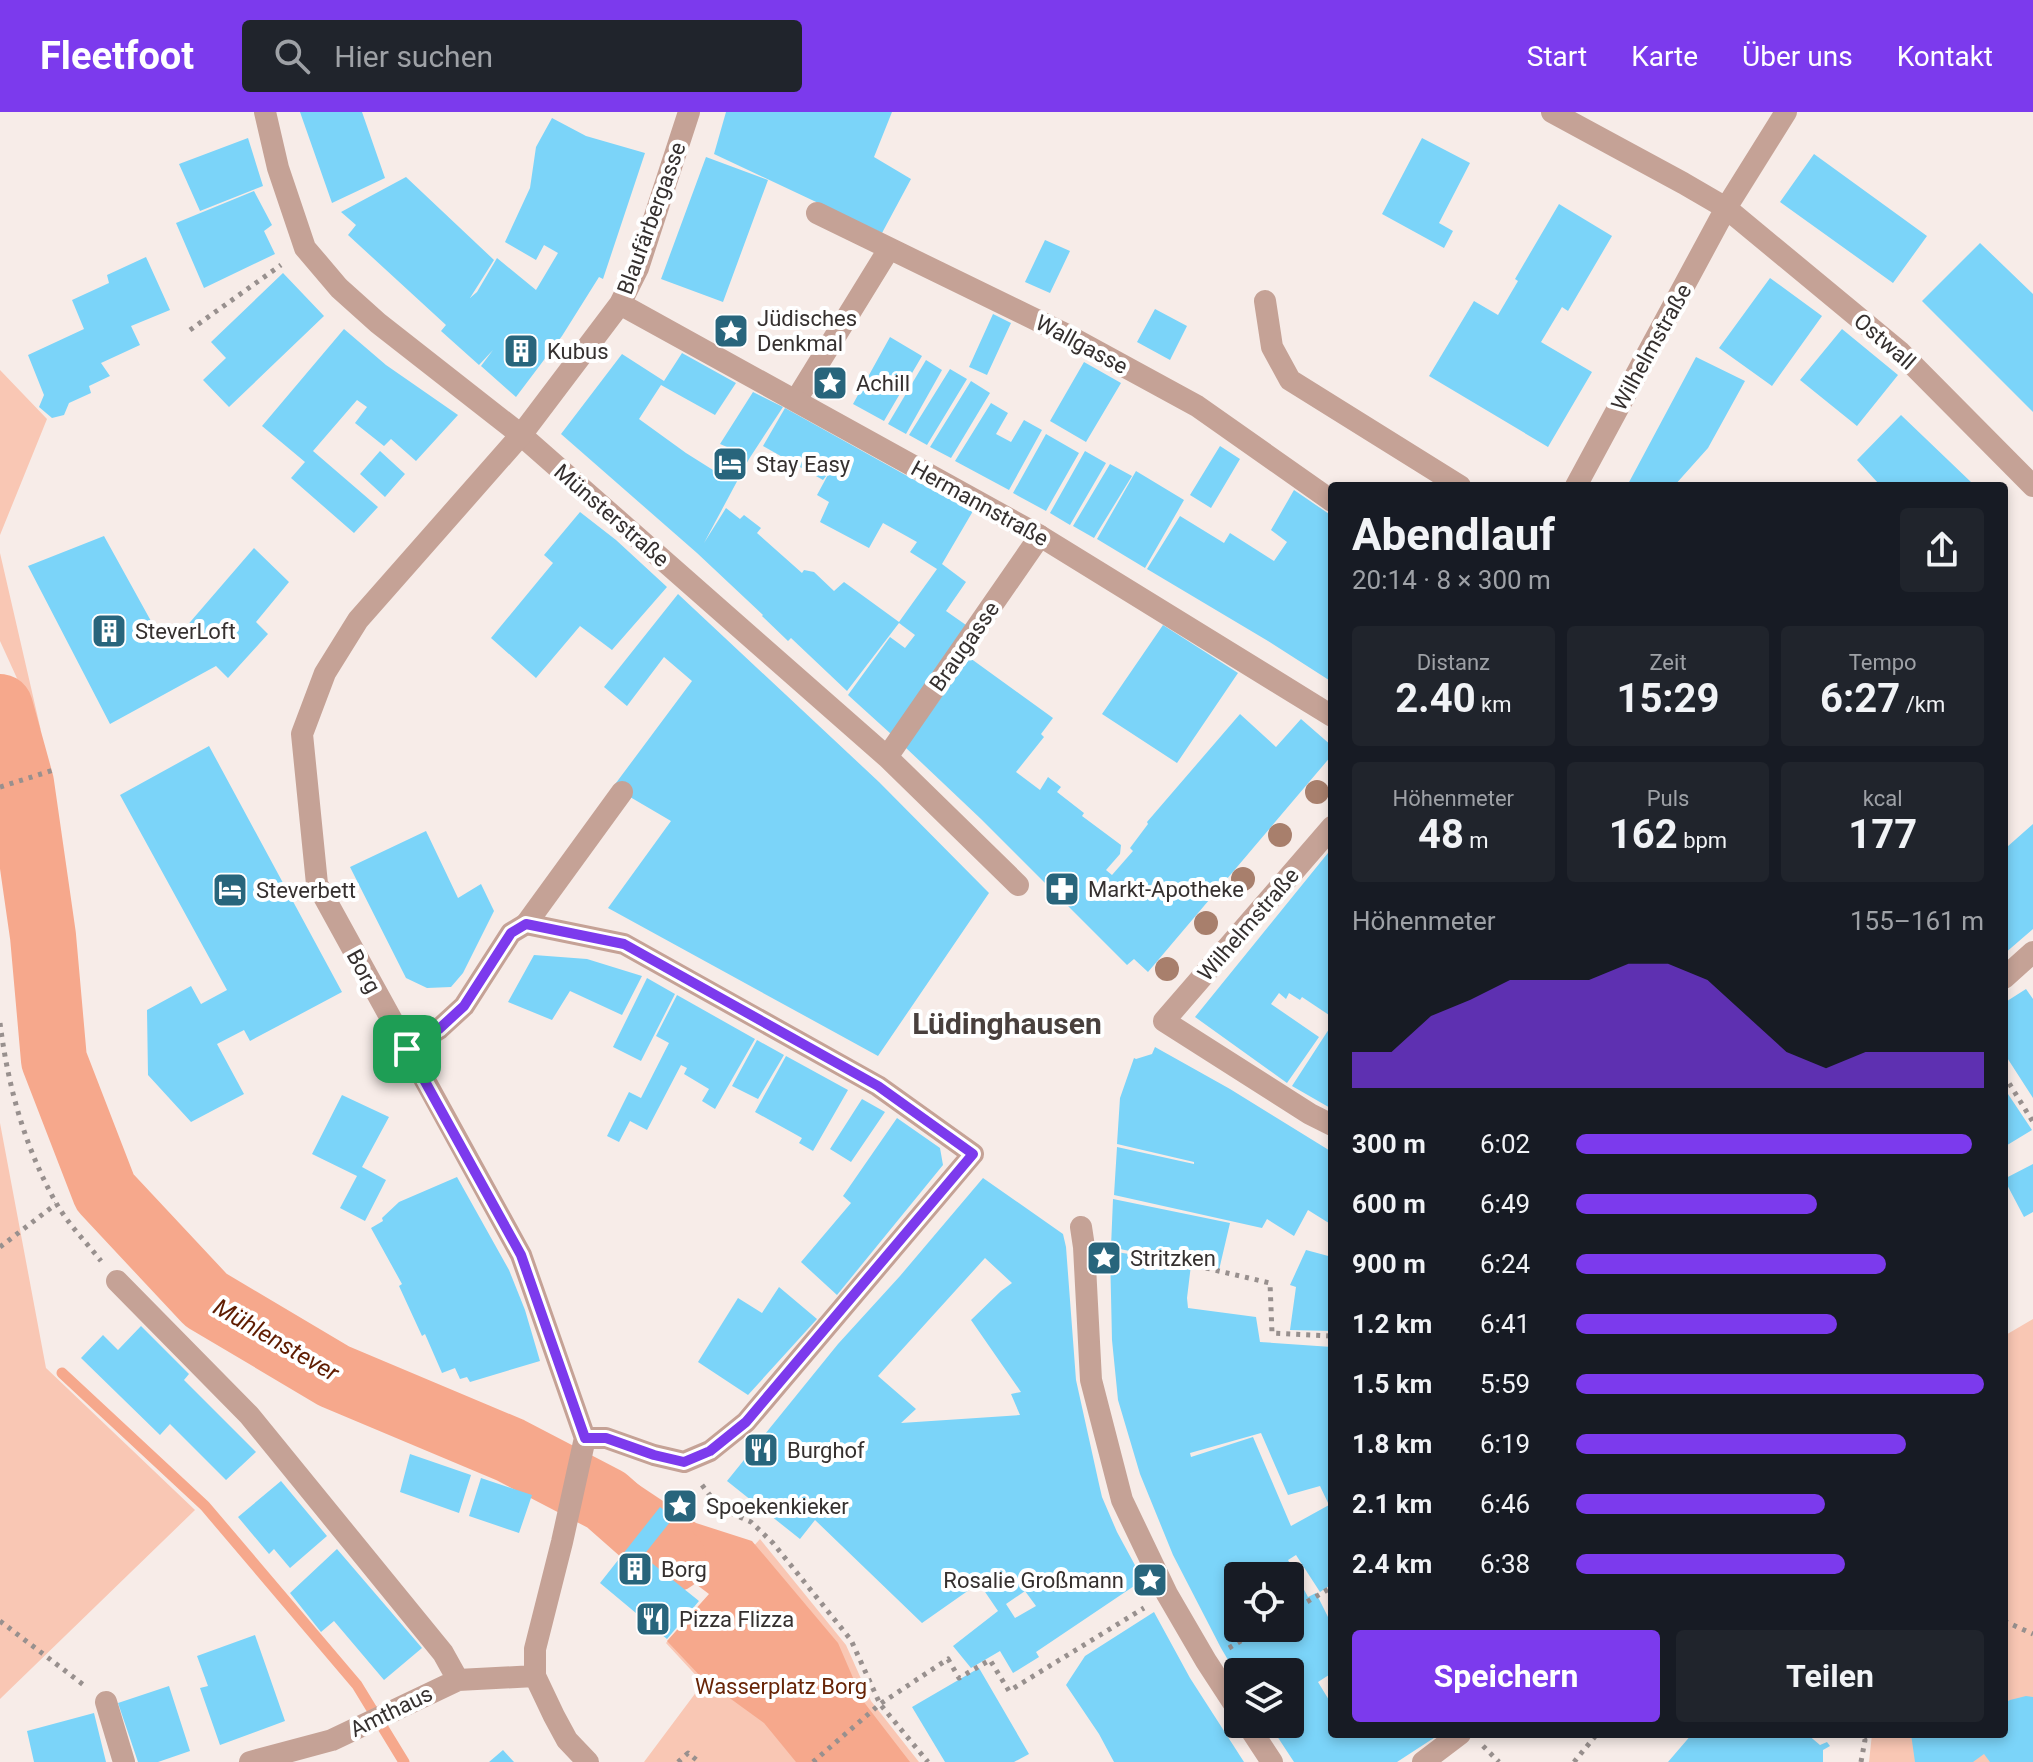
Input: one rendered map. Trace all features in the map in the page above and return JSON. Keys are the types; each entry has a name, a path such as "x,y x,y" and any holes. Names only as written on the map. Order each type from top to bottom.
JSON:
{"street":[{"name":"Münsterstraße","path":"265,112 278,168 305,248 339,288 378,323 521,435 887,757 1018,885"},
{"name":"Blaufärbergasse","path":"521,435 620,304 638,268 689,112"},
{"name":"Ostwall","path":"1552,112 1726,208 1900,352 2033,486"},
{"path":"1726,208 1786,112"},
{"name":"Wilhelmstraße","path":"1578,482 1726,208"},
{"name":"Wallgasse","path":"817,213 1065,334 1197,406 1328,498"},
{"path":"796,400 889,249"},
{"path":"1265,301 1272,347 1290,380 1454,482"},
{"name":"Hermannstraße","path":"620,304 1040,536 1328,714"},
{"name":"Borg","path":"521,435 358,620 325,673 302,734 317,884 521,1255 583,1444"},
{"name":"Braugasse","path":"887,757 1040,536"},
{"path":"407,1049 439,1029 464,1006 511,933 526,924 622,792"},
{"name":"Wilhelmstraße","path":"1328,832 1164,1021 1328,1123"},
{"path":"526,924 624,944 878,1086 973,1154 746,1422 710,1451 684,1462 606,1438 583,1444 535,1649 535,1676 567,1740 588,1762"},
{"path":"2008,974 2033,952"},
{"path":"1081,1227 1091,1380 1122,1500 1167,1594 1224,1689"},
{"path":"117,1281 249,1415 443,1653 458,1680"},
{"name":"Amthaus","path":"250,1762 332,1740 458,1680 535,1676"},
{"path":"106,1702 124,1762"},
{"path":"1256,1738 1272,1762"},
{"path":"1423,1762 1455,1738"}],"path":[{"path":"190,330 305,248"},
{"path":"0,787 57,769"},
{"path":"0,1023 6,1067 25,1138 56,1204 117,1281"},
{"path":"2008,1081 2033,1122"},
{"path":"0,1247 56,1204"},
{"path":"1206,1268 1270,1283 1272,1333 1328,1336"},
{"path":"684,1462 712,1498 731,1513 751,1522 773,1543 851,1640 880,1704 928,1762"},
{"path":"1304,1604 1328,1589"},
{"path":"813,1762 880,1704 948,1659 959,1678 990,1660 1009,1691 1167,1594"},
{"path":"0,1621 106,1702"},
{"path":"2008,1623 2033,1634"},
{"path":"1574,1762 1594,1738"},
{"path":"1861,1762 1864,1738"},
{"path":"678,1762 688,1753 699,1762"}],"green space":[{"path":"0,370 47,419 0,535"},
{"path":"0,553 41,731 0,641"},
{"path":"0,1123 46,1368 195,1510 0,1699"},
{"path":"2033,1319 2033,1762 1869,1762 1872,1738 2008,1738 2008,1334"},
{"name":"Wasserplatz Borg","path":"760,1539 846,1645 871,1701 919,1762 644,1762 703,1683 666,1643"}],"shaded area":[{"name":"Wasserplatz Borg","path":"621,1473 696,1523 752,1541 838,1643 863,1701 910,1762 796,1762 764,1723 702,1678 667,1641 709,1594 603,1514 610,1475"}],"building":[{"path":"300,112 362,112 385,178 332,203"},
{"path":"726,112 892,112 874,157 911,179 882,233 714,154"},
{"path":"552,118 586,136 645,153 603,279 599,277 562,336 516,397 481,366 493,350 479,365 441,331 446,325 348,235 356,225 341,212 406,177 494,260 470,298 477,292 497,258 536,290 558,253 544,245 536,260 505,242 530,188 536,147"},
{"path":"248,138 263,186 200,211 179,164"},
{"path":"1422,138 1470,163 1439,223 1453,231 1444,248 1382,214"},
{"path":"1814,154 1927,236 1893,283 1780,202"},
{"path":"706,157 768,180 723,302 661,279"},
{"path":"254,191 272,225 264,231 275,254 204,288 176,223"},
{"path":"1559,204 1612,236 1568,311 1562,307 1541,342 1592,372 1548,447 1429,376 1474,301 1498,315 1518,281 1515,279"},
{"path":"1045,240 1070,251 1050,293 1025,282"},
{"path":"1980,243 2033,294 2033,412 1922,301"},
{"path":"146,257 170,310 131,326 140,345 101,363 110,376 89,386 91,393 69,403 64,415 52,418 39,407 44,395 28,355 84,329 72,300 109,283 107,275"},
{"path":"283,273 324,316 229,407 203,380 226,358 211,342"},
{"path":"1770,278 1822,316 1772,386 1719,348"},
{"path":"1155,309 1187,326 1170,360 1137,342"},
{"path":"993,314 1011,323 987,375 969,367"},
{"path":"344,329 386,365 458,415 416,461 391,439 384,446 355,423 367,407 357,400 313,451 378,507 354,533 291,478 305,462 262,426"},
{"path":"1842,329 1898,375 1857,426 1800,380"},
{"path":"890,337 922,356 884,421 853,404"},
{"path":"682,353 736,383 715,415 661,385 639,419 713,470 727,447 720,444 753,392 783,407 749,459 704,543 726,508 740,519 744,515 761,528 757,533 802,573 804,570 814,572 834,591 844,582 899,622 937,569 910,552 917,542 883,523 869,548 820,522 829,502 817,495 830,471 823,480 763,446 785,408 973,511 942,564 966,582 946,611 966,625 891,734 848,695 890,637 905,648 915,635 899,623 847,691 561,434 622,354 664,381"},
{"path":"1696,357 1745,381 1708,448 1678,482 1629,482"},
{"path":"926,360 942,370 906,434 888,424"},
{"path":"1084,362 1121,383 1086,442 1050,421"},
{"path":"950,369 967,379 927,445 909,435"},
{"path":"971,381 990,393 951,458 930,447"},
{"path":"991,403 1008,413 996,434 1011,442 1024,420 1042,430 1009,490 955,461"},
{"path":"1901,415 1971,482 1877,482 1857,460"},
{"path":"1046,434 1079,453 1046,511 1013,493"},
{"path":"1220,446 1240,459 1211,508 1190,495"},
{"path":"380,451 405,474 385,497 360,474"},
{"path":"1085,451 1106,463 1070,525 1050,513"},
{"path":"1110,464 1132,476 1094,538 1073,526"},
{"path":"1136,471 1184,500 1145,568 1097,539"},
{"path":"1294,490 1328,513 1328,679 1147,569 1180,516 1224,543 1230,533 1274,561 1287,542 1271,530"},
{"path":"580,512 667,587 612,650 580,626 536,678 491,638 553,563 544,555"},
{"name":"SteverLoft","path":"104,536 162,641 185,628 254,548 289,582 256,622 268,634 228,678 216,666 110,724 28,566"},
{"path":"678,594 879,782 989,893 878,1056 608,908 671,821 613,787 692,681 664,657 627,706 604,687"},
{"path":"1163,625 1238,673 1177,763 1102,714"},
{"path":"970,658 1053,718 1041,734 1044,737 1016,772 1040,790 1048,777 1061,787 1057,792 1084,813 1082,816 1121,845 1120,854 1106,870 1112,875 1133,851 1130,848 1147,822 1240,714 1276,747 1301,719 1328,743 1328,760 1148,972 1134,959 1127,965 905,747"},
{"name":"Steverbett","path":"209,746 342,992 250,1041 244,1030 217,1044 244,1094 191,1122 148,1075 147,1010 191,986 201,1004 227,990 120,795"},
{"path":"2033,824 2033,929 2008,951 2008,846"},
{"path":"426,831 458,898 481,884 494,911 463,973 451,987 427,988 406,978 350,867"},
{"path":"1328,853 1328,1014 1302,997 1300,1000 1289,993 1286,999 1279,993 1271,1004 1319,1037 1287,1083 1195,1017"},
{"path":"534,955 587,959 642,976 622,1015 570,991 552,1020 508,1002"},
{"path":"647,978 675,994 641,1061 613,1047"},
{"path":"2026,989 2033,999 2033,1098 2008,1059 2008,1000"},
{"path":"677,995 755,1039 715,1109 702,1101 709,1089 684,1074 687,1068 681,1065 647,1130 630,1121 619,1142 607,1136 629,1092 641,1098 669,1043 656,1036"},
{"path":"1328,1031 1328,1107 1292,1086"},
{"path":"757,1040 784,1055 758,1099 732,1086"},
{"path":"1155,1047 1328,1150 1328,1222 1308,1210 1294,1236 1267,1219 1262,1228 1114,1195 1117,1147 1194,1164 1117,1144 1120,1098 1134,1058 1152,1054"},
{"path":"786,1056 848,1090 813,1151 799,1143 802,1138 755,1112"},
{"path":"2008,1094 2032,1130 2008,1145"},
{"path":"342,1095 389,1117 362,1167 386,1180 365,1221 340,1208 357,1176 312,1154"},
{"path":"862,1099 885,1112 851,1162 830,1149"},
{"path":"897,1118 940,1148 943,1165 837,1295 801,1262 851,1203 843,1196"},
{"path":"2033,1164 2033,1212 2024,1217 2008,1187 2008,1177"},
{"path":"457,1177 509,1270 540,1361 470,1382 467,1377 460,1379 455,1368 442,1373 399,1286 402,1284 371,1228 383,1221 382,1218 399,1202"},
{"path":"983,1178 1063,1234 1076,1380 1102,1497 1143,1580 1036,1652 1039,1657 1013,1673 1000,1651 971,1668 953,1646 998,1611 979,1583 922,1623 815,1520 800,1539 727,1481 838,1344","holes":["985,1258 1012,1283 971,1320 1021,1392 1011,1394 1020,1415 901,1423 916,1409 878,1376","1025,1591 1036,1606 1015,1618 1006,1604"]},
{"path":"1113,1199 1230,1223 1219,1270 1191,1265 1188,1308 1256,1317 1260,1342 1328,1347 1328,1503 1320,1486 1288,1495 1261,1433 1190,1453 1191,1457 1253,1437 1291,1526 1328,1506 1328,1587 1320,1592 1304,1567 1304,1562 1296,1555 1289,1562 1224,1562 1224,1642 1304,1642 1304,1590 1308,1597 1316,1593 1328,1617 1328,1676 1318,1682 1328,1698 1328,1738 1434,1738 1397,1762 1294,1762 1278,1738 1304,1738 1304,1658 1227,1658 1221,1648 1173,1555 1140,1474 1118,1400 1112,1340 1110,1251 1180,1262 1111,1247"},
{"path":"1306,1250 1328,1256 1328,1331 1290,1330 1296,1287 1290,1285"},
{"path":"779,1287 817,1319 748,1395 698,1362 738,1298 762,1313"},
{"path":"141,1326 189,1374 184,1380 256,1452 226,1480 170,1424 160,1435 81,1358 103,1335 118,1350"},
{"path":"410,1454 471,1475 459,1513 400,1492"},
{"path":"481,1478 532,1495 519,1533 469,1516"},
{"path":"281,1481 327,1536 290,1568 274,1549 269,1554 238,1517"},
{"name":"Borg","path":"660,1507 674,1517 643,1556 699,1601 667,1639 600,1583"},
{"path":"337,1549 422,1648 384,1680 334,1621 321,1632 290,1593"},
{"path":"1154,1612 1190,1678 1224,1731 1224,1738 1229,1738 1244,1762 1114,1762 1066,1685 1085,1656"},
{"path":"255,1635 285,1721 220,1745 200,1688 208,1686 197,1656"},
{"path":"979,1668 1029,1754 1014,1762 945,1762 912,1707"},
{"path":"169,1686 190,1751 158,1762 138,1762 118,1703"},
{"path":"2033,1697 2033,1762 1990,1762 1984,1754 1973,1762 1915,1762 1912,1738 2008,1738 2010,1700"},
{"path":"94,1713 106,1762 34,1762 27,1731"},
{"path":"1689,1738 1812,1738 1820,1745 1827,1742 1830,1746 1823,1750 1823,1762 1668,1762"},
{"path":"503,1750 514,1762 489,1762"}],"waterway":[{"name":"Mühlenstever","path":"0,707 21,783 43,936 54,1060 105,1192 206,1300 334,1376 510,1450 606,1500 673,1559"},
{"path":"62,1373 205,1506 357,1685 404,1762"}],"place":[{"name":"Jüdisches Denkmal","path":"731,331"},
{"name":"Kubus","path":"521,351"},
{"name":"Achill","path":"830,383"},
{"name":"Stay Easy","path":"730,464"},
{"name":"SteverLoft","path":"109,631"},
{"name":"Markt-Apotheke","path":"1062,889"},
{"name":"Steverbett","path":"230,890"},
{"name":"Stritzken","path":"1104,1258"},
{"name":"Burghof","path":"761,1450"},
{"name":"Spoekenkieker","path":"680,1506"},
{"name":"Borg","path":"635,1569"},
{"name":"Rosalie Großmann","path":"1150,1580"},
{"name":"Pizza Flizza","path":"653,1619"}],"district":[{"name":"Lüdinghausen","path":"1007,1024"}],"route":[{"path":"526,924 624,944 878,1086 973,1154 746,1422 710,1451 684,1462 606,1438 585,1438 521,1255 407,1049 439,1029 464,1006 511,933 526,924"}]}
